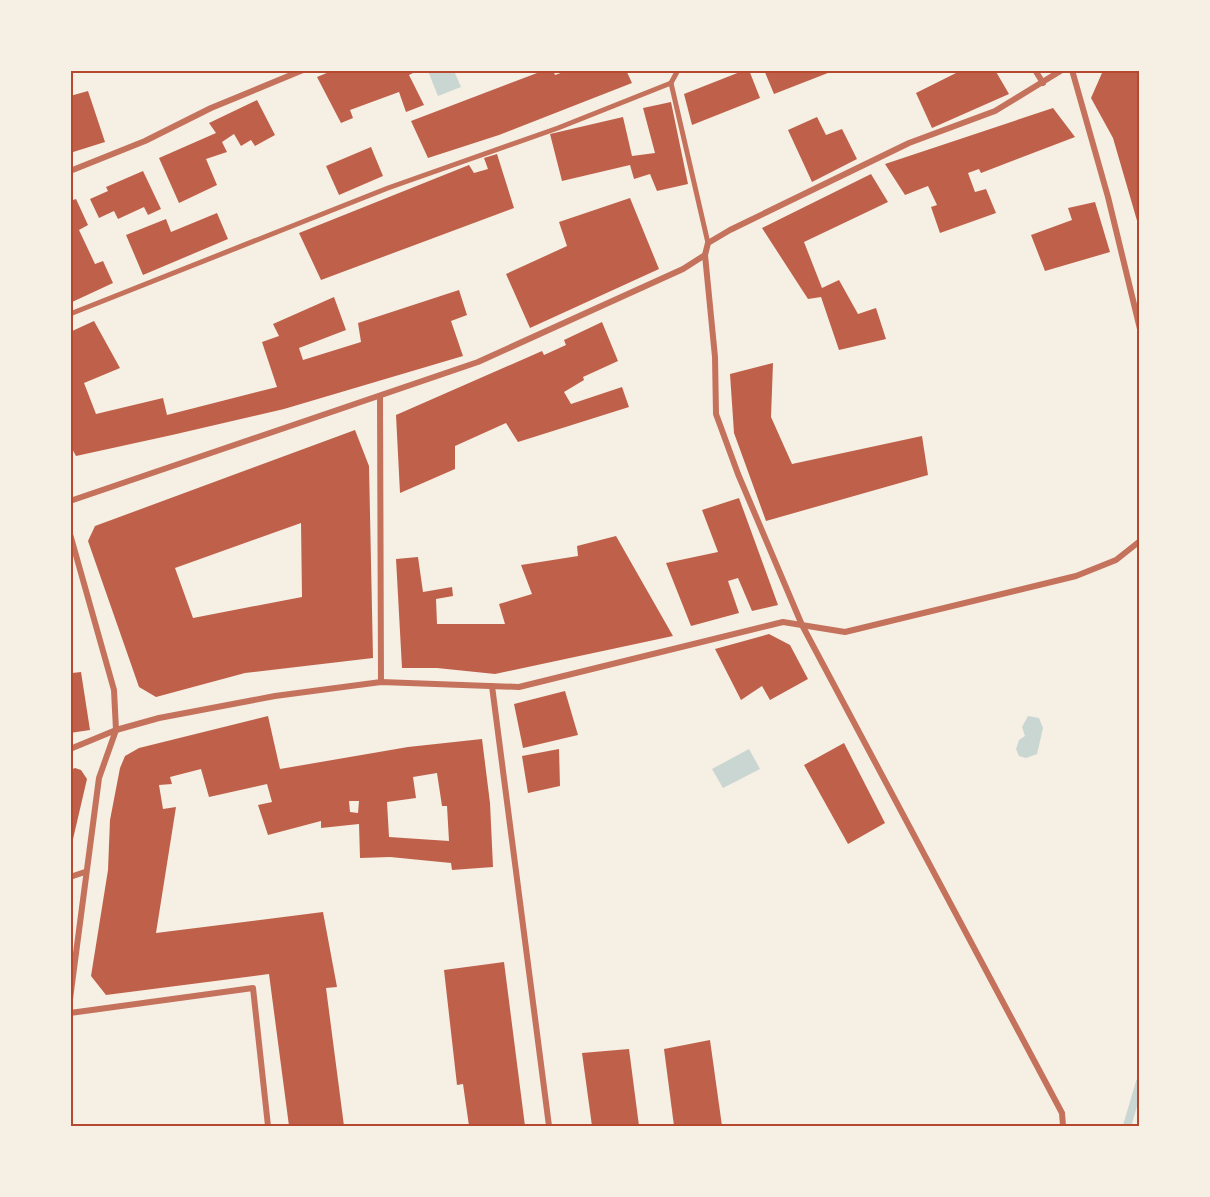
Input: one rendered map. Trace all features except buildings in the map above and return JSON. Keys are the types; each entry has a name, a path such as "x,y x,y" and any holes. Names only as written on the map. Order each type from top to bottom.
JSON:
{"street":[{"path":"70,171 146,141 211,108 303,70"},
{"path":"70,314 387,188 558,128 671,83 678,70"},
{"path":"1035,70 1043,83"},
{"path":"708,243 730,230 909,143 995,111 1062,70"},
{"path":"1072,70 1108,197 1140,329"},
{"path":"671,83 708,243 705,255 715,357 716,414 738,474 802,625 1062,1113 1063,1126"},
{"path":"70,501 478,362 683,269 705,255"},
{"path":"381,396 381,682"},
{"path":"70,534 114,690 116,730 99,778 72,969 70,999"},
{"path":"70,749 116,730 159,718 263,699 381,682 519,687 783,622 845,632 1076,576 1116,560 1140,541"},
{"path":"492,686 549,1126"},
{"path":"70,877 85,872"},
{"path":"70,1013 252,988 268,1126"}],"shaded area":[{"path":"428,71 454,71 461,87 438,96"},
{"path":"1028,716 1039,718 1043,728 1037,754 1026,758 1019,756 1016,749 1019,740 1025,736 1022,727"},
{"path":"749,749 760,769 723,788 712,769"}],"waterway":[{"path":"1127,1126 1140,1082"}]}
